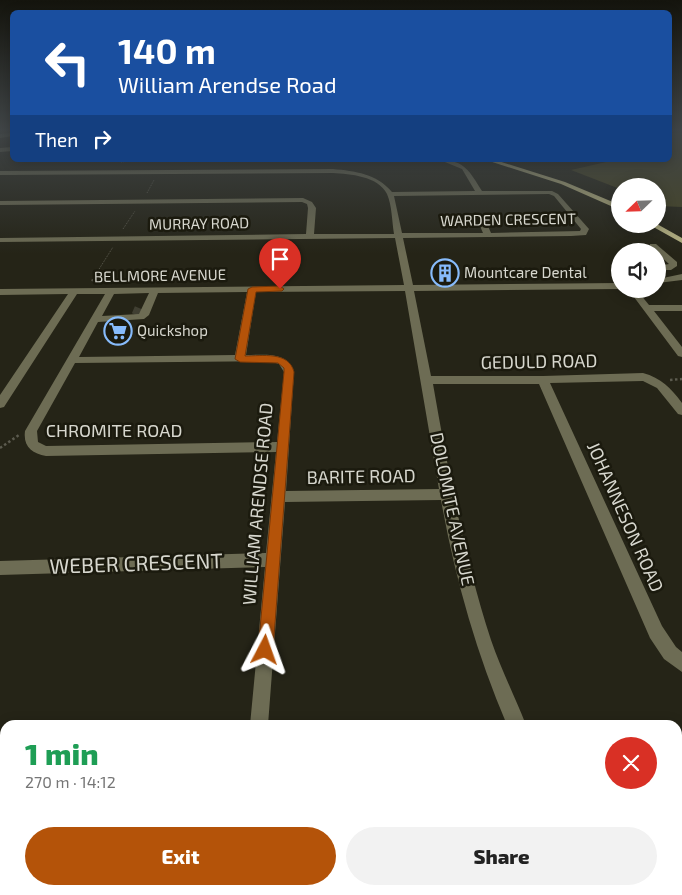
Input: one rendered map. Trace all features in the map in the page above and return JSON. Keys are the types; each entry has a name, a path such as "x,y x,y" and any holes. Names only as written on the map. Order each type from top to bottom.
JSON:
{"main road":[{"path":"524,171 563,183 611,204"},
{"path":"666,232 682,241"}],"street":[{"path":"0,173 117,171"},
{"path":"321,171 340,171 371,178 384,185 390,194"},
{"path":"466,171 479,192"},
{"name":"WARDEN CRESCENT","path":"390,194 550,192 556,195 585,229 583,233 571,234 398,235"},
{"name":"DOLOMITE AVENUE","path":"390,194 426,380 445,494 482,636 515,720"},
{"path":"0,203 303,200 310,203 312,208 310,237"},
{"path":"480,217 488,235"},
{"name":"MURRAY ROAD","path":"0,240 398,235"},
{"path":"666,257 674,264 671,267 666,267"},
{"path":"666,280 682,277"},
{"path":"666,285 682,284"},
{"name":"BELLMORE AVENUE","path":"0,292 611,286"},
{"path":"240,359 252,289"},
{"path":"96,318 137,311 151,290"},
{"path":"96,318 141,318 144,315 151,290"},
{"path":"0,404 74,291"},
{"name":"CHROMITE ROAD","path":"112,291 31,431 31,443 38,449 46,451 282,447"},
{"path":"639,298 682,354"},
{"path":"647,308 682,308"},
{"name":"WILLIAM ARENDSE ROAD","path":"73,360 275,359 285,363 288,367 259,720"},
{"name":"GEDULD ROAD","path":"426,380 543,380 640,377 653,380 667,391 682,412"},
{"name":"JOHANNESON ROAD","path":"543,380 656,632 670,653 682,663"},
{"name":"BARITE ROAD","path":"278,497 445,494"},
{"name":"WEBER CRESCENT","path":"0,568 272,560"}],"path":[{"path":"142,200 158,175"},
{"path":"119,237 135,212"},
{"path":"88,287 116,241"}],"shaded area":[{"path":"573,171 682,171 682,207 666,206 666,178 611,178 611,186"}],"tunnel":[{"path":"136,315 139,308"}],"place":[{"name":"Mountcare Dental","path":"445,273"},
{"name":"Quickshop","path":"118,331"}],"route":[{"path":"265,650 289,372 288,367 280,360 269,358 240,359 252,289 280,289"}]}
